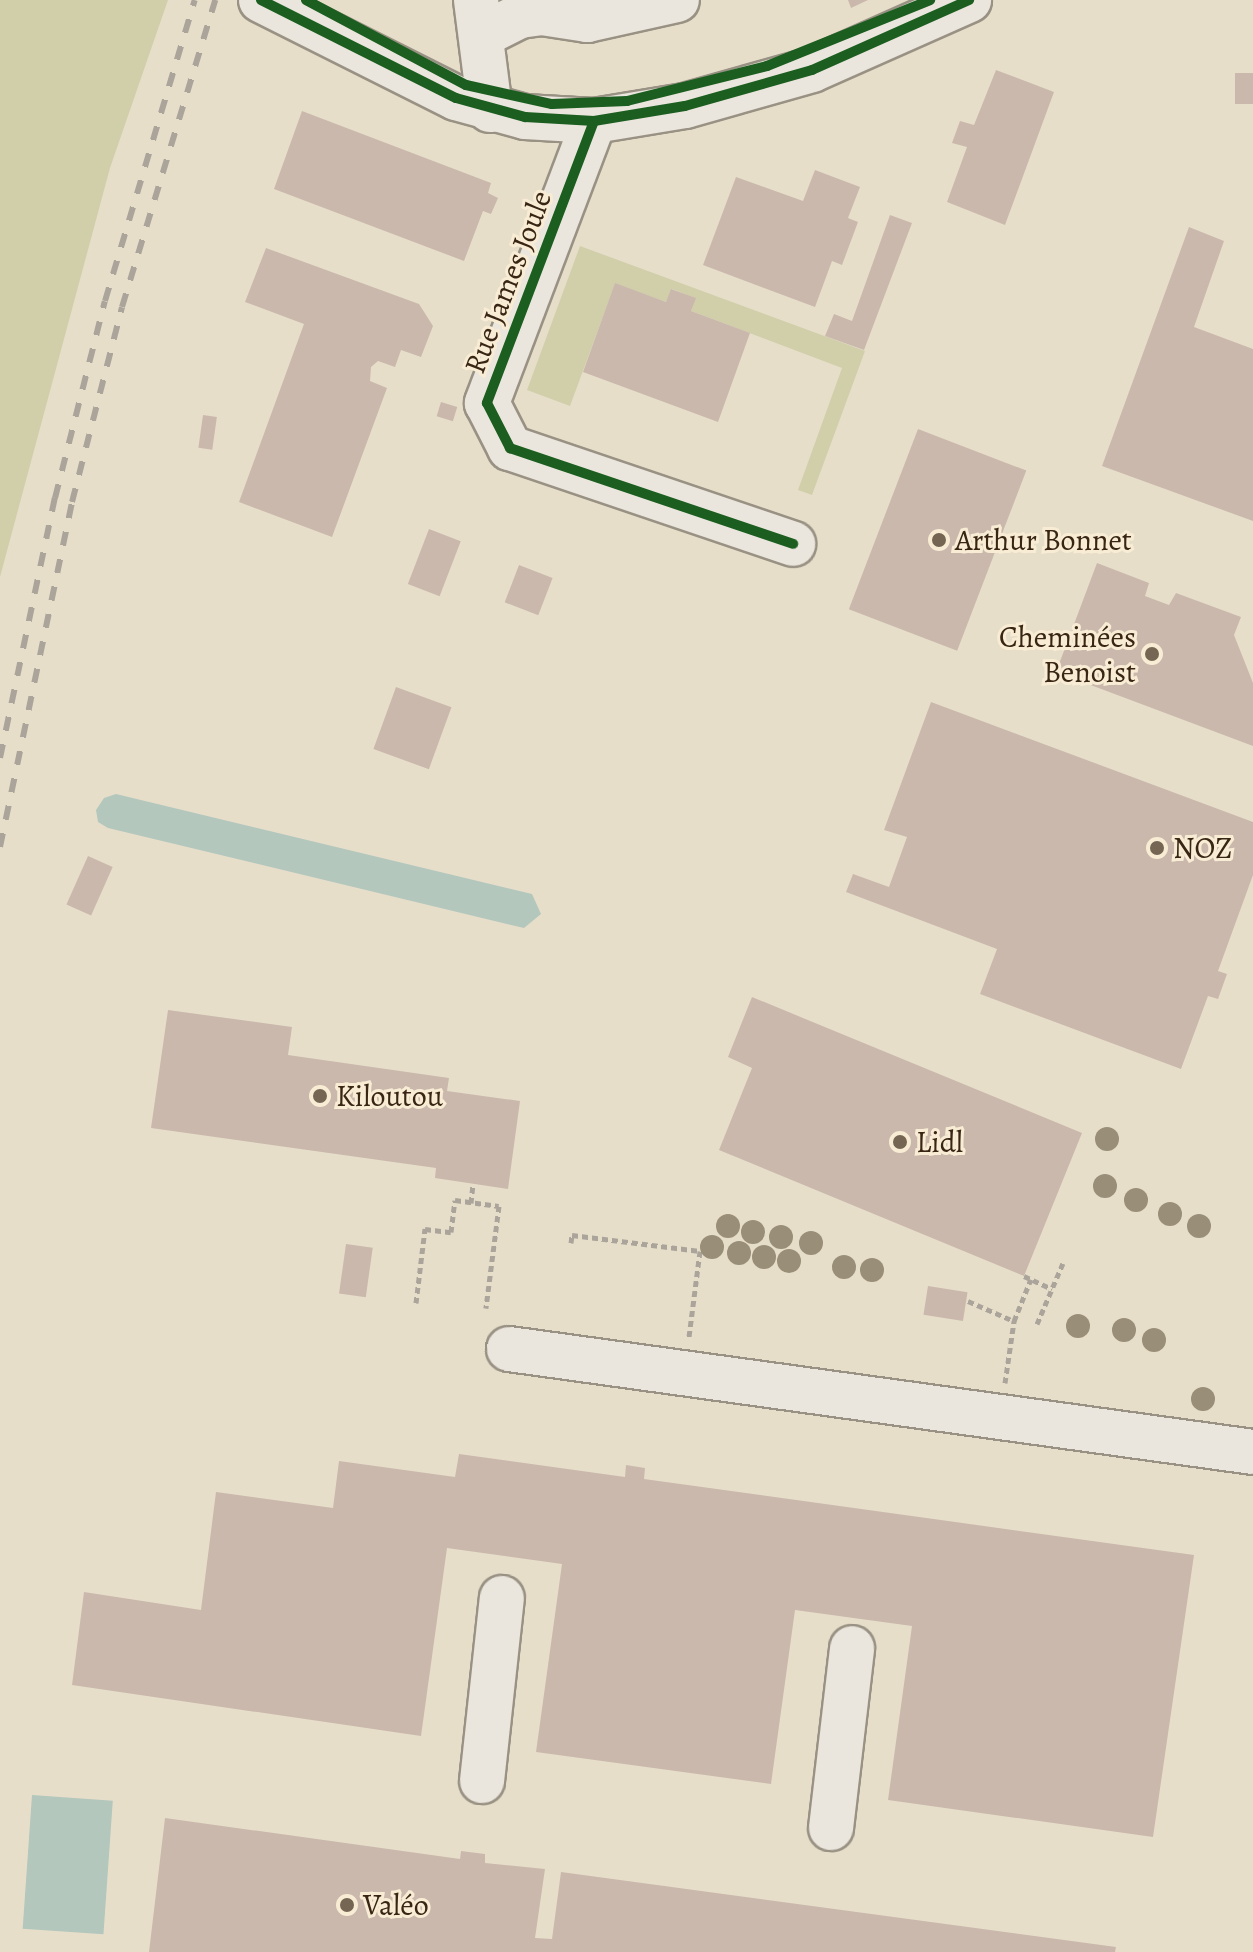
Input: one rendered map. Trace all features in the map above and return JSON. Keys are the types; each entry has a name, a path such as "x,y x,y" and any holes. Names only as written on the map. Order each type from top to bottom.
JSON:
{"street":[{"path":"261,0 329,31 423,85 490,110 594,121 685,106 812,70 969,0"},
{"path":"490,110 480,17 542,13 587,20 677,0"},
{"name":"Rue James Joule","path":"594,121 487,403 510,448 793,544"},
{"path":"509,1349 1253,1452"},
{"path":"482,1781 502,1598"},
{"path":"831,1828 852,1648"}],"path":[{"path":"471,1203 473,1184"},
{"path":"416,1303 425,1229 451,1232 455,1200 499,1206 486,1308"},
{"path":"571,1243 572,1235 700,1251 689,1340 704,1342"},
{"path":"1037,1324 1063,1263"},
{"path":"1024,1276 1052,1289"},
{"path":"1005,1384 1014,1321 1031,1279"},
{"path":"968,1301 1014,1321"},
{"path":"989,1382 1020,1387"}],"green space":[{"path":"0,0 168,0 110,168 0,577"},
{"path":"580,246 865,351 812,495 798,490 842,368 691,311 695,298 672,289 666,302 615,284 570,406 527,390"}],"shaded area":[{"path":"116,794 532,894 541,914 524,928 108,828 98,822 96,810 104,798"},
{"path":"32,1795 113,1801 103,1934 23,1929"}],"building":[{"path":"848,0 868,0 851,8"},
{"path":"996,70 1054,92 1005,225 947,202 967,147 952,143 960,121 974,125"},
{"path":"1235,73 1253,73 1253,104 1235,104"},
{"path":"302,111 491,183 488,193 498,198 491,214 483,211 464,261 274,189"},
{"path":"815,170 860,187 848,218 858,222 842,265 832,261 815,307 703,265 736,177 803,201"},
{"path":"890,215 912,223 864,350 825,336 834,314 852,321"},
{"path":"1189,227 1224,241 1194,327 1253,349 1253,521 1102,466"},
{"path":"266,248 419,304 433,326 421,357 401,350 395,367 378,361 371,367 370,381 387,388 332,537 239,502 304,324 245,302"},
{"path":"615,283 666,302 671,289 696,298 691,311 750,333 718,422 583,372"},
{"path":"441,402 457,407 453,421 437,416"},
{"path":"203,415 217,417 212,450 198,448"},
{"name":"Arthur Bonnet","path":"918,429 1026,471 957,651 849,609"},
{"path":"429,529 461,541 440,596 408,584"},
{"name":"Cheminées Benoist","path":"1097,563 1149,583 1145,596 1169,605 1176,593 1241,617 1234,635 1253,683 1253,746 1056,672"},
{"path":"519,565 553,578 538,615 505,602"},
{"path":"396,687 451,707 429,769 373,749"},
{"path":"931,702 1253,822 1253,875 1218,971 1227,974 1218,999 1208,996 1181,1069 980,994 997,949 846,892 853,874 889,887 907,837 884,830"},
{"path":"88,856 113,867 91,915 66,904"},
{"name":"Lidl","path":"752,997 1082,1133 1024,1276 719,1150 752,1068 728,1057"},
{"name":"Kiloutou","path":"168,1010 292,1027 288,1055 449,1078 447,1091 520,1101 508,1189 435,1178 436,1168 151,1128"},
{"path":"346,1244 373,1248 366,1297 339,1294"},
{"path":"928,1286 968,1292 963,1321 923,1315"},
{"path":"459,1454 625,1477 626,1465 645,1468 644,1479 1194,1555 1153,1837 888,1800 912,1626 795,1610 771,1784 536,1752 562,1564 447,1548 421,1736 72,1685 84,1592 201,1610 216,1492 333,1508 339,1461 455,1477"},
{"name":"Valéo","path":"165,1818 460,1859 461,1851 485,1854 485,1863 545,1869 535,1938 552,1939 561,1872 1116,1947 1115,1952 149,1952"}],"railway":[{"path":"0,758 55,498 105,301 195,0"},
{"path":"0,847 72,502 122,307 215,0"}],"cycle path":[{"path":"261,0 456,98 525,117 594,121 685,106 812,70 969,0"},
{"path":"306,0 466,85 552,104 627,101 767,66 930,0"},
{"path":"594,121 487,403 510,448 793,544"}],"place":[{"name":"Arthur Bonnet","path":"939,540"},
{"name":"Cheminées Benoist","path":"1152,654"},
{"name":"NOZ","path":"1157,848"},
{"name":"Kiloutou","path":"320,1096"},
{"name":"Lidl","path":"900,1142"},
{"name":"Valéo","path":"347,1905"}]}
